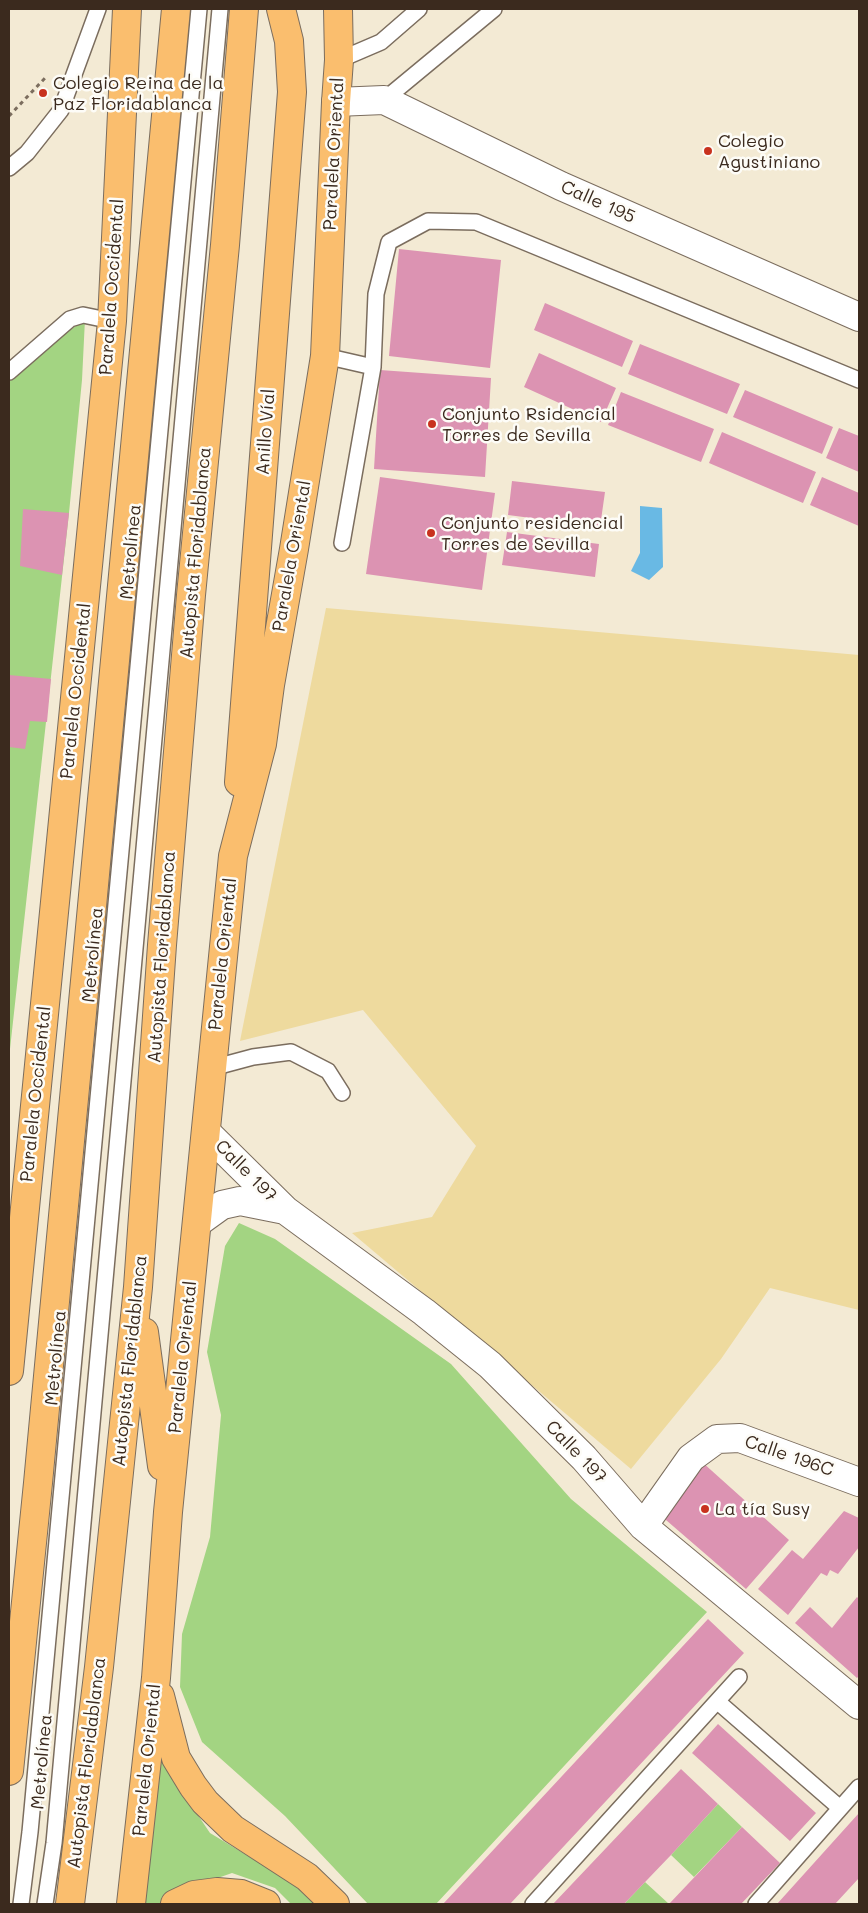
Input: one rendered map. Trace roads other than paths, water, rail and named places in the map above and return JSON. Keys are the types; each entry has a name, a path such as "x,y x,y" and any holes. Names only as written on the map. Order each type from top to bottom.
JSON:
{"highway":[{"path":"114,9 124,72"},
{"name":"Paralela Occidental","path":"9,1371 112,321 127,9"},
{"path":"9,1771 39,1473 176,9"},
{"name":"Autopista Floridablanca","path":"70,1904 99,1667 138,1287 162,935 192,586 226,235 244,9"},
{"name":"Anillo Víal","path":"233,856 292,92 289,41 280,9"},
{"name":"Paralela Oriental","path":"131,1904 156,1678 168,1512 233,856 262,744 270,685 325,356 339,60 338,9"},
{"path":"138,1287 168,1512"},
{"path":"156,1678 176,1758 193,1786 219,1817 233,1829 307,1877 335,1904"},
{"path":"175,1904 194,1895 217,1892 241,1894 266,1904"}],"street":[{"name":"Calle 195","path":"336,102 384,100 561,186 859,317"},
{"name":"Calle 197","path":"206,1132 285,1210 424,1312 490,1365 584,1458 643,1526 859,1706"},
{"name":"Calle 197","path":"197,1223 222,1205 240,1201 285,1210"},
{"name":"Calle 196C","path":"643,1526 691,1458 717,1439 740,1438 859,1482"}],"lane":[{"path":"9,168 27,153 61,110 98,9"},
{"name":"Metrolínea","path":"21,1904 34,1792 199,9"},
{"name":"Metrolínea","path":"45,1904 54,1833 220,9"},
{"path":"339,60 380,42 419,9"},
{"path":"384,100 494,9"},
{"path":"342,543 373,367 376,294 389,242 428,221 476,222 859,380"},
{"path":"9,372 70,319 83,315 112,321"},
{"path":"325,356 373,367"},
{"path":"212,1068 253,1057 291,1052 328,1071 342,1093"},
{"path":"533,1904 740,1677"},
{"path":"718,1702 840,1808"},
{"path":"756,1904 859,1787"}],"water":[{"path":"640,506 662,508 663,567 649,580 631,571 640,553"}],"place":[{"name":"Colegio Reina de la Paz Floridablanca","path":"43,93"},
{"name":"Colegio Agustiniano","path":"708,151"},
{"name":"Conjunto Rsidencial Torres de Sevilla","path":"432,424"},
{"name":"Conjunto residencial Torres de Sevilla","path":"431,533"},
{"name":"La tía Susy","path":"705,1509"}]}
